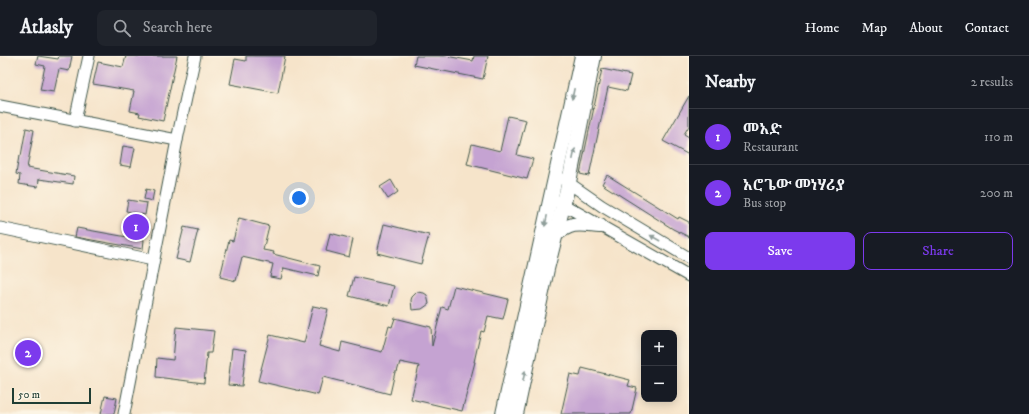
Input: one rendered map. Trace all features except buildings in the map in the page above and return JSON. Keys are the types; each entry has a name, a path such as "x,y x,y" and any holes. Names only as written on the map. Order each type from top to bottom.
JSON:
{"main road":[{"path":"516,414 555,235 557,201 556,175 582,56"},
{"path":"503,414 557,201 569,182 594,56"},
{"path":"555,235 564,228 574,224 600,226"}],"street":[{"path":"75,121 89,56"},
{"path":"124,414 177,140 195,56"},
{"path":"0,106 177,140"},
{"path":"556,175 569,182 602,206 689,258"},
{"path":"557,201 689,276"},
{"path":"0,228 154,260"}],"place":[{"name":"መአድ","path":"136,227"},
{"name":"አሮጌው መነሃሪያ","path":"28,353"}]}
